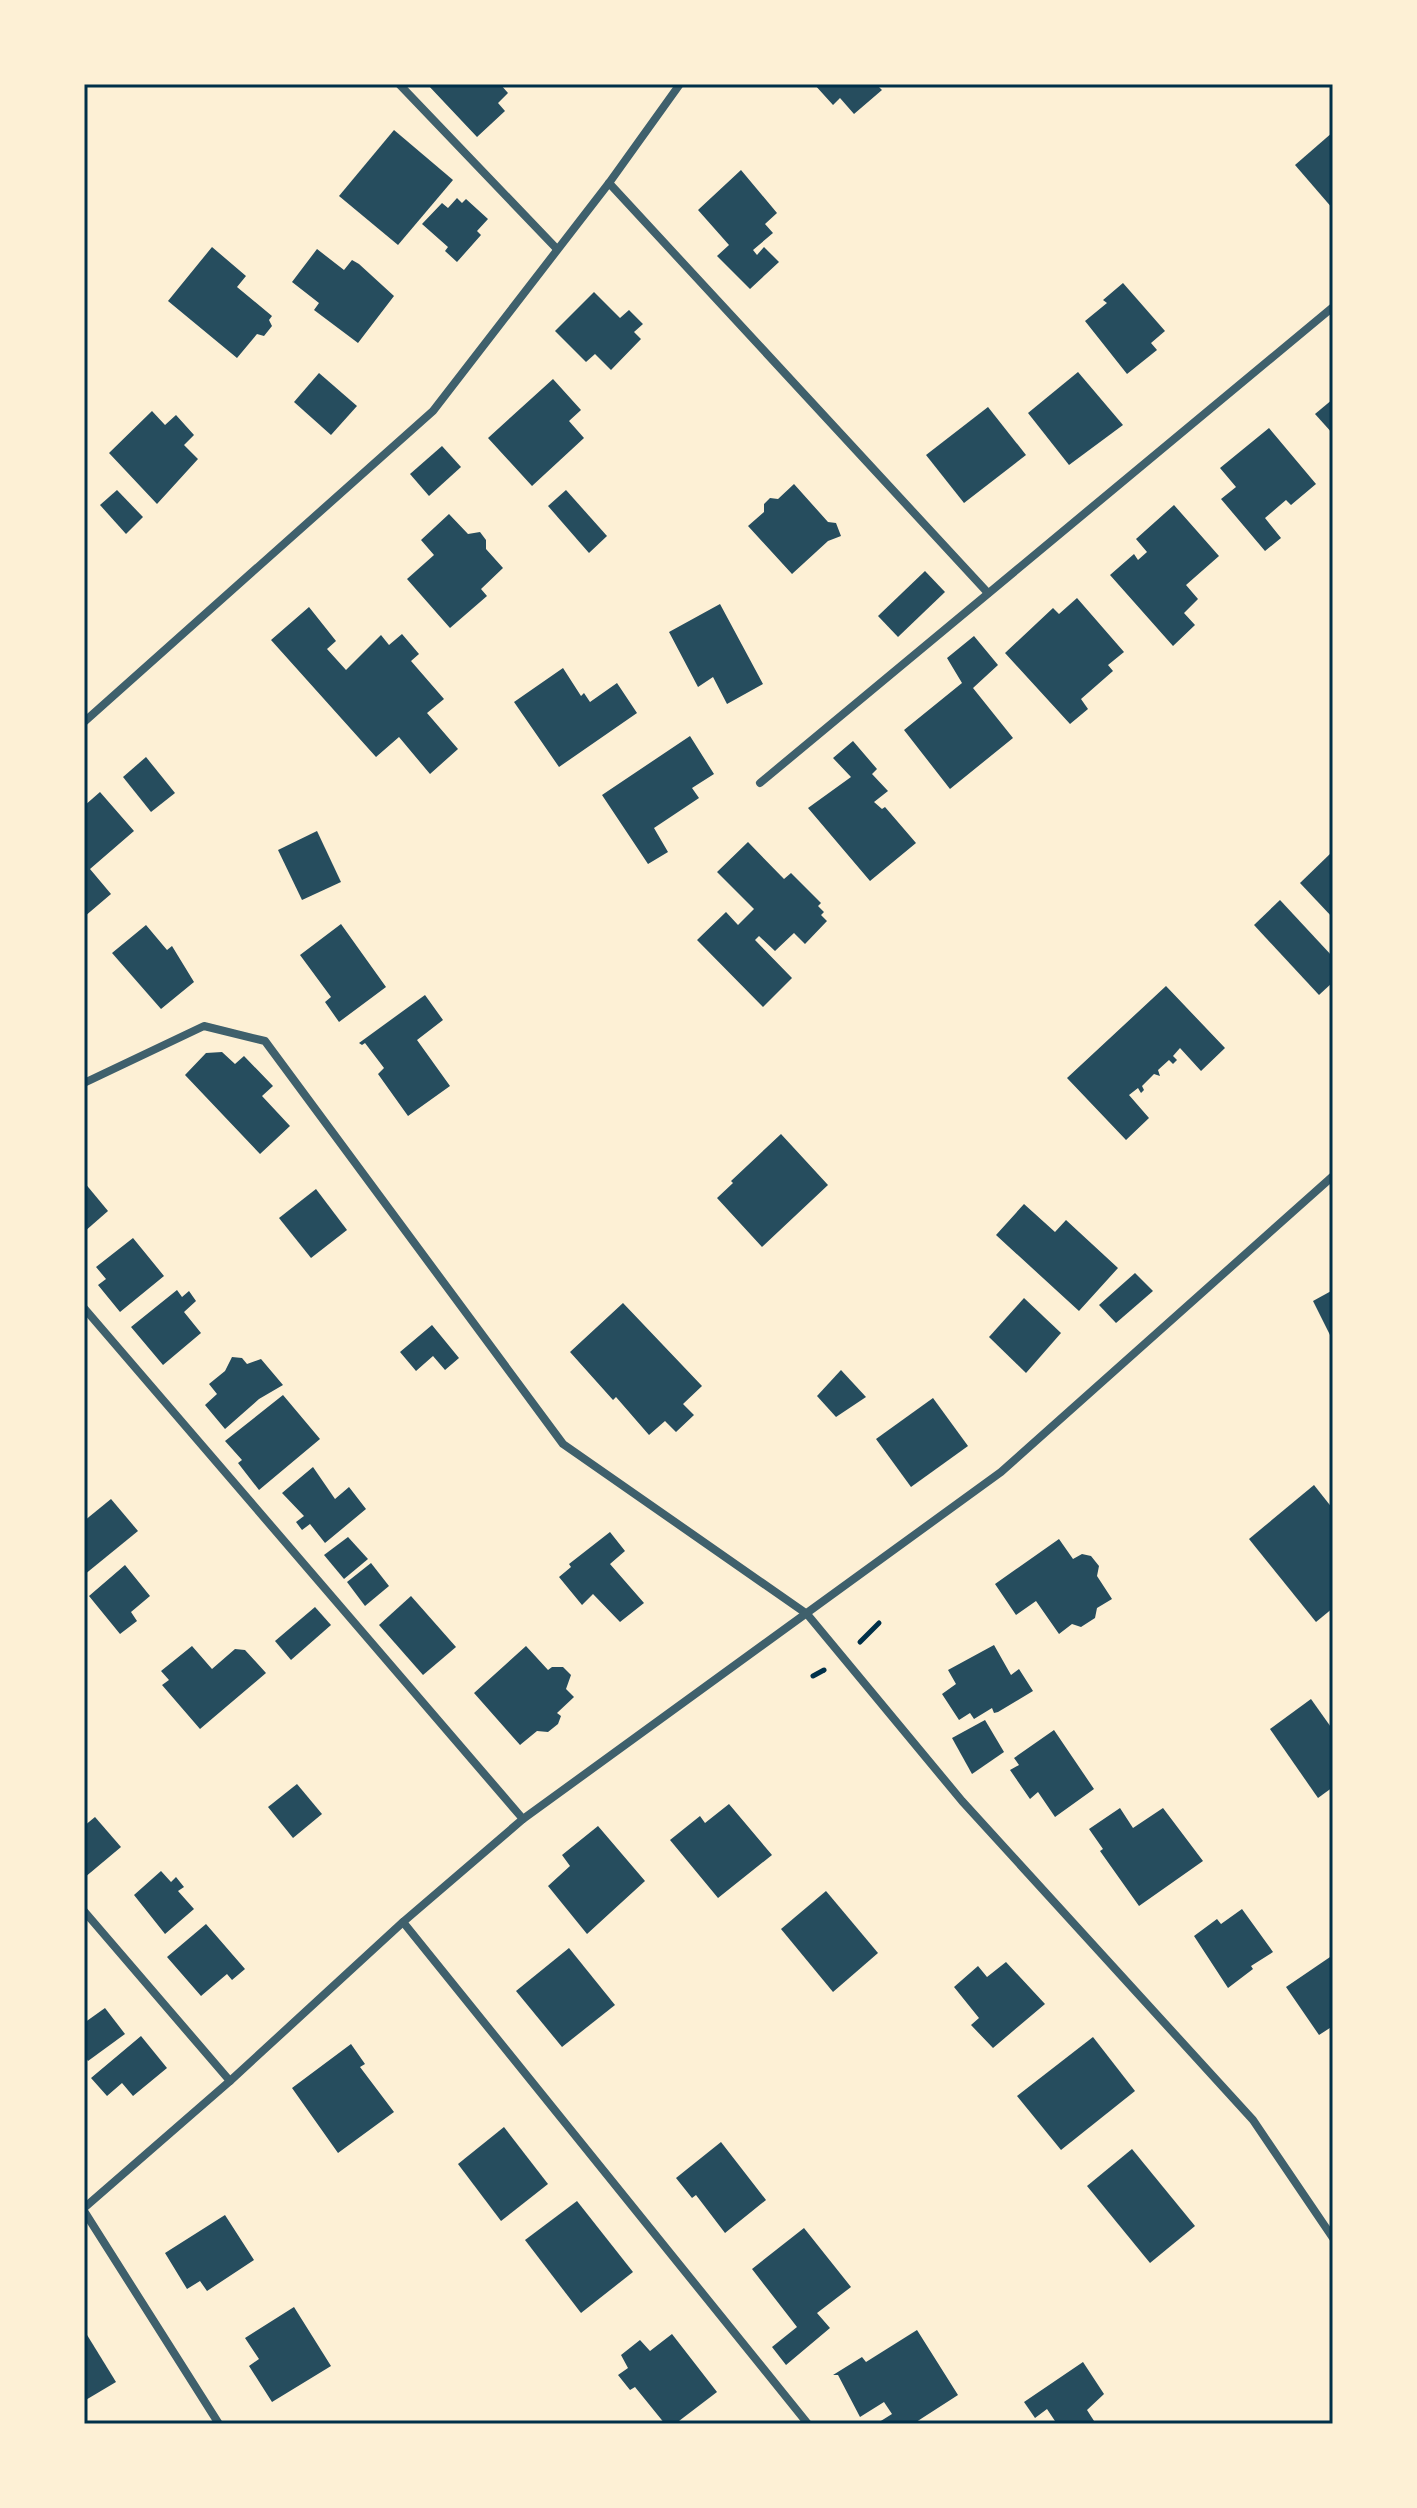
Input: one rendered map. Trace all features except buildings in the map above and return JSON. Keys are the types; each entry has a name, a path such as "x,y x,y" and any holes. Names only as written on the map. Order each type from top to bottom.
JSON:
{"street":[{"path":"399,84 556,248"},
{"path":"84,722 433,411 609,183 680,84"},
{"path":"609,183 988,593"},
{"path":"760,783 1333,307"},
{"path":"84,1083 204,1026 265,1041 563,1444 807,1614 962,1801 1253,2120 1333,2238"},
{"path":"219,2424 84,2209 230,2081 403,1922 523,1819 1001,1472 1333,1176"},
{"path":"84,1308 523,1819"},
{"path":"84,1911 230,2081"},
{"path":"403,1922 808,2424"}]}
